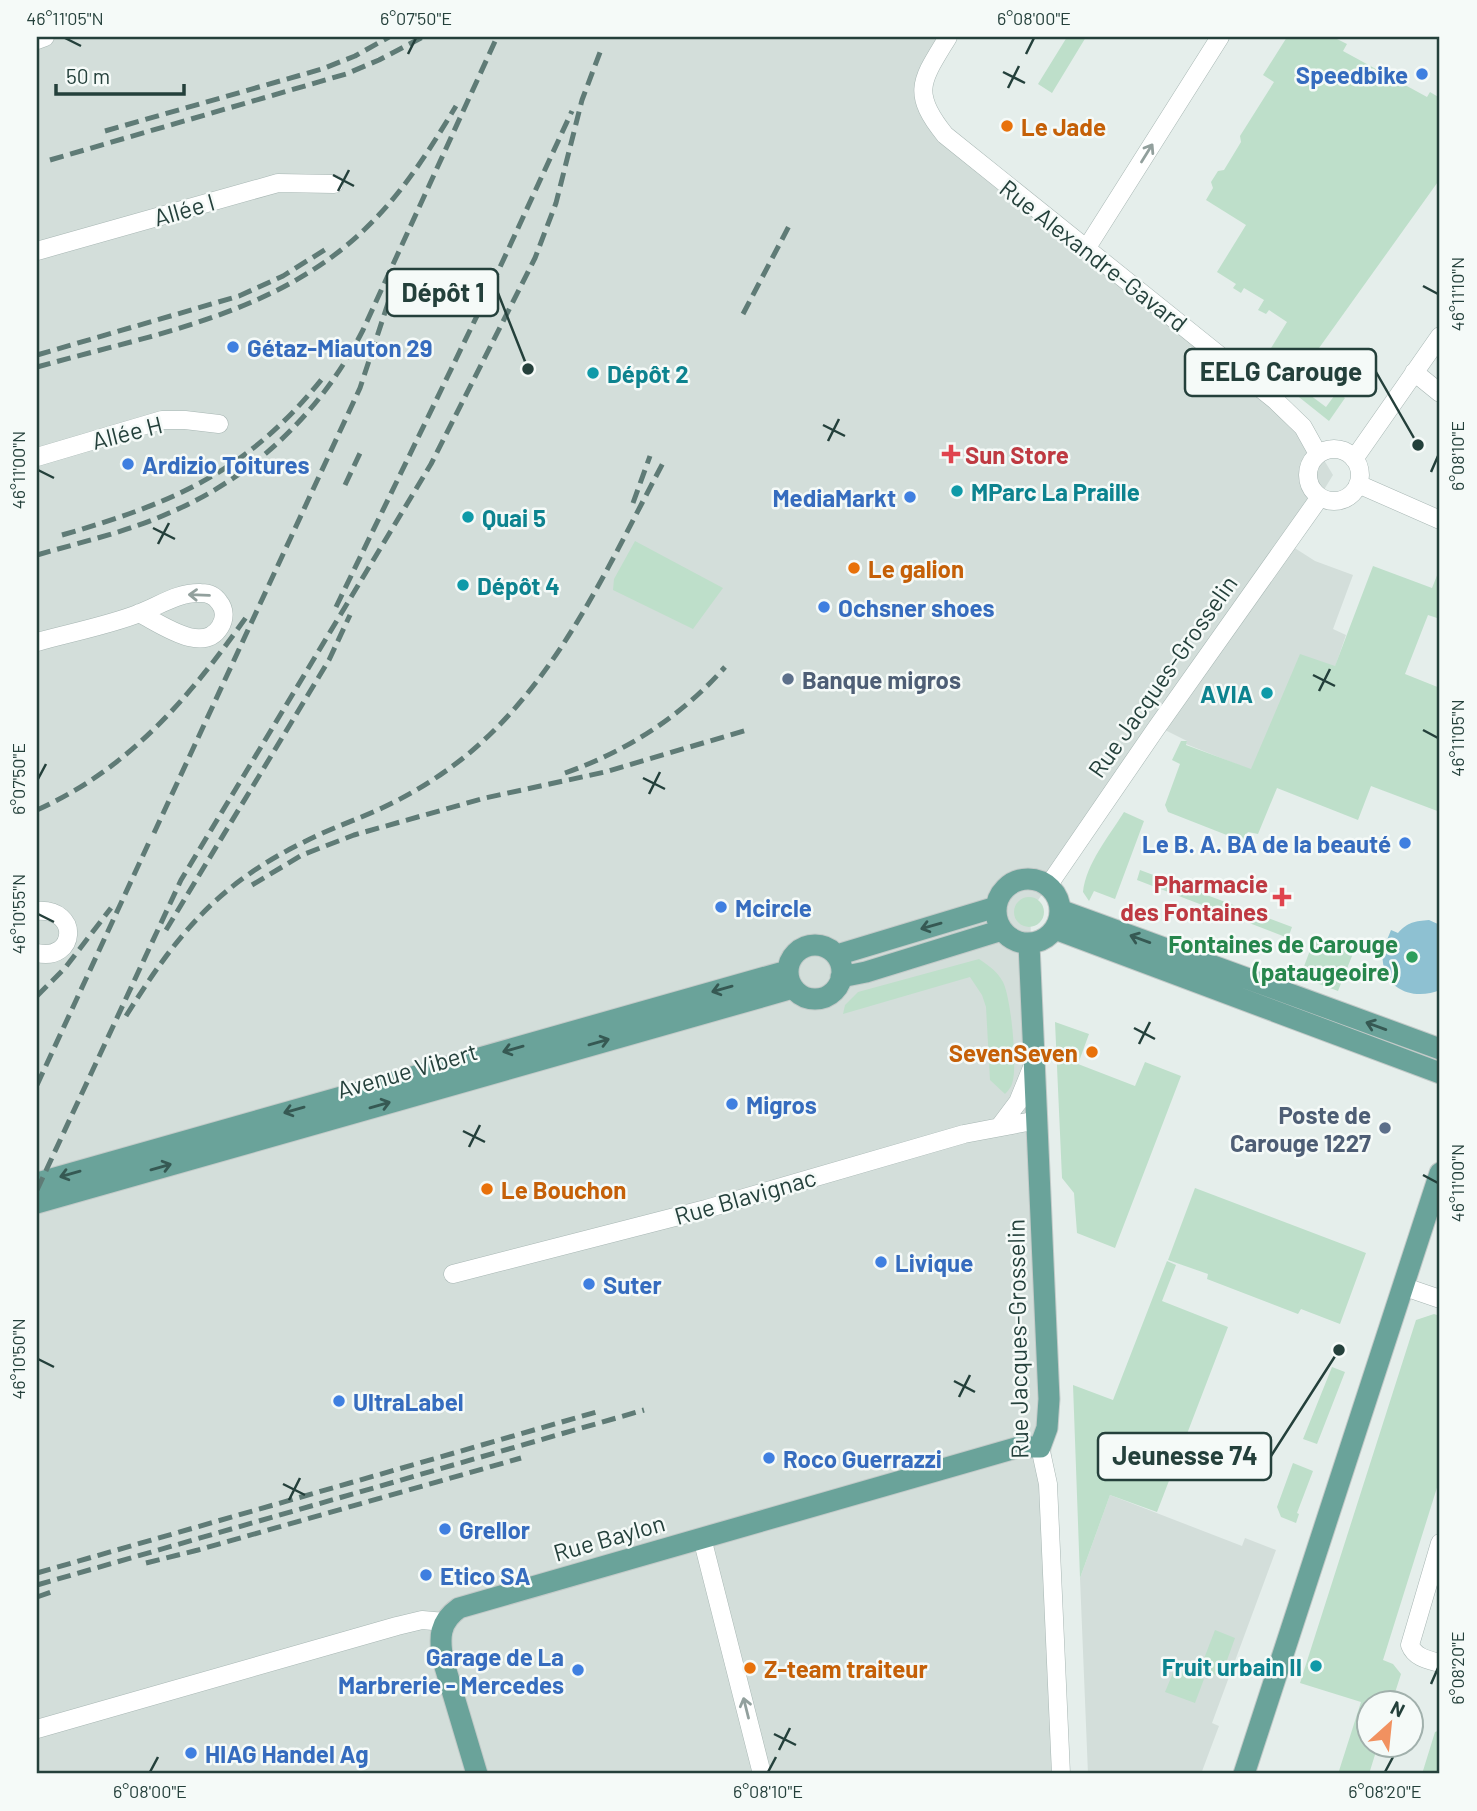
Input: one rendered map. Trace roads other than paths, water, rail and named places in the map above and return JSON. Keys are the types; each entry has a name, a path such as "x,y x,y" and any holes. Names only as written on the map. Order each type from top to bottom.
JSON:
{"main road":[{"path":"1033,880 1048,886 1057,897 1058,919 1046,938 1029,944 1014,940 1002,930 997,919 996,907 1003,891 1017,881 1033,880"},
{"path":"837,955 996,907"},
{"path":"1058,919 1440,1049"},
{"path":"1058,919 1440,1073"},
{"path":"790,980 792,958 805,946 823,946 837,955 842,976 866,972 1002,930"},
{"name":"Rue Jacques-Grosselin","path":"1029,944 1049,1399 1047,1428 1040,1447"},
{"name":"Avenue Vibert","path":"790,980 805,997 820,998 835,990 842,976"},
{"name":"Avenue Vibert","path":"37,1183 790,980"},
{"name":"Avenue Vibert","path":"37,1203 790,980"},
{"path":"1244,1774 1440,1173"},
{"name":"Rue Baylon","path":"444,1622 467,1605 1020,1447 1040,1447"},
{"path":"444,1622 439,1642 477,1774"}],"street":[{"path":"37,40 45,37"},
{"name":"Rue Alexandre-Gavard","path":"948,37 923,83 927,112 945,135 1291,413 1303,427 1318,454"},
{"path":"1086,249 1220,37"},
{"name":"Allée I","path":"37,251 278,183 334,184"},
{"path":"1354,459 1440,336"},
{"path":"1414,372 1440,393"},
{"name":"Allée H","path":"37,457 162,421 185,420 219,424"},
{"path":"1337,449 1354,459 1359,471 1358,484 1353,492 1338,500 1320,497 1313,490 1307,474 1318,454 1337,449"},
{"path":"1358,484 1440,520"},
{"name":"Rue Jacques-Grosselin","path":"1048,886 1320,497"},
{"path":"37,642 139,613"},
{"path":"37,911 59,915 68,932 65,943 59,950 49,955 37,953"},
{"path":"1000,1126 1018,1102 1033,1063"},
{"name":"Rue Blavignac","path":"453,1274 706,1209 873,1158 1000,1126 1038,1120"},
{"path":"1402,1286 1440,1299"},
{"name":"Rue Jacques-Grosselin","path":"1040,1447 1048,1484 1061,1774"},
{"path":"702,1538 762,1774"},
{"path":"1440,1543 1410,1645 1412,1651 1419,1656 1440,1663"},
{"path":"37,1729 397,1626 422,1620 444,1622"}],"water":[{"name":"Fontaines de Carouge (pataugeoire)","path":"1429,920 1440,925 1440,990 1422,994 1404,991 1390,981 1386,973 1383,963 1385,946 1391,930 1398,933 1412,923"}],"railway":[{"path":"105,131 322,69 355,56 389,37"},
{"path":"50,160 346,74 423,37"},
{"path":"37,555 137,526 200,498 257,461 306,414 327,388 363,330 497,37"},
{"path":"37,1190 181,880 431,464 535,258 556,203 582,100 602,47"},
{"path":"37,367 210,318 291,283 329,259 378,216 414,171 456,106"},
{"path":"336,607 489,291 572,111"},
{"path":"743,314 789,226"},
{"path":"37,355 239,296 283,276 326,249"},
{"path":"154,833 360,388 396,279"},
{"path":"62,535 139,510 206,480 265,438 322,379"},
{"path":"345,485 361,451"},
{"path":"633,503 650,456"},
{"path":"126,1016 181,937 222,895 246,876 304,842 415,791 457,763 500,725 529,692 579,619 663,463"},
{"path":"166,930 329,660 350,615"},
{"path":"37,810 101,774 155,728 203,675 247,616"},
{"path":"565,773 610,754 652,730 691,701 725,667"},
{"path":"252,885 302,855 354,835 485,798 605,772 747,730"},
{"path":"37,1085 151,838"},
{"path":"37,996 65,968 111,908"},
{"path":"37,1585 644,1410"},
{"path":"37,1573 600,1411"},
{"path":"146,1563 521,1458"},
{"path":"37,1597 51,1592"}],"place":[{"name":"Speedbike","path":"1422,74"},
{"name":"Le Jade","path":"1007,126"},
{"name":"Gétaz-Miauton 29","path":"233,347"},
{"name":"Dépôt 1","path":"528,369"},
{"name":"Dépôt 2","path":"593,373"},
{"name":"EELG Carouge","path":"1418,445"},
{"name":"Sun Store","path":"951,454"},
{"name":"Ardizio Toitures","path":"128,464"},
{"name":"MParc La Praille","path":"957,491"},
{"name":"MediaMarkt","path":"910,497"},
{"name":"Quai 5","path":"468,517"},
{"name":"Le galion","path":"854,568"},
{"name":"Dépôt 4","path":"463,585"},
{"name":"Ochsner shoes","path":"824,607"},
{"name":"Banque migros","path":"788,679"},
{"name":"AVIA","path":"1267,693"},
{"name":"Le B. A. BA de la beauté","path":"1405,843"},
{"name":"Pharmacie des Fontaines","path":"1282,897"},
{"name":"Mcircle","path":"721,907"},
{"name":"Fontaines de Carouge (pataugeoire)","path":"1412,957"},
{"name":"SevenSeven","path":"1092,1052"},
{"name":"Migros","path":"732,1104"},
{"name":"Poste de Carouge 1227","path":"1385,1128"},
{"name":"Le Bouchon","path":"487,1189"},
{"name":"Livique","path":"881,1262"},
{"name":"Suter","path":"589,1284"},
{"name":"Jeunesse 74","path":"1339,1350"},
{"name":"UltraLabel","path":"339,1401"},
{"name":"Roco Guerrazzi","path":"769,1458"},
{"name":"Grellor","path":"445,1529"},
{"name":"Etico SA","path":"426,1575"},
{"name":"Fruit urbain II","path":"1316,1666"},
{"name":"Z-team traiteur","path":"750,1668"},
{"name":"Garage de La Marbrerie - Mercedes","path":"578,1670"},
{"name":"HIAG Handel Ag","path":"191,1753"}]}
